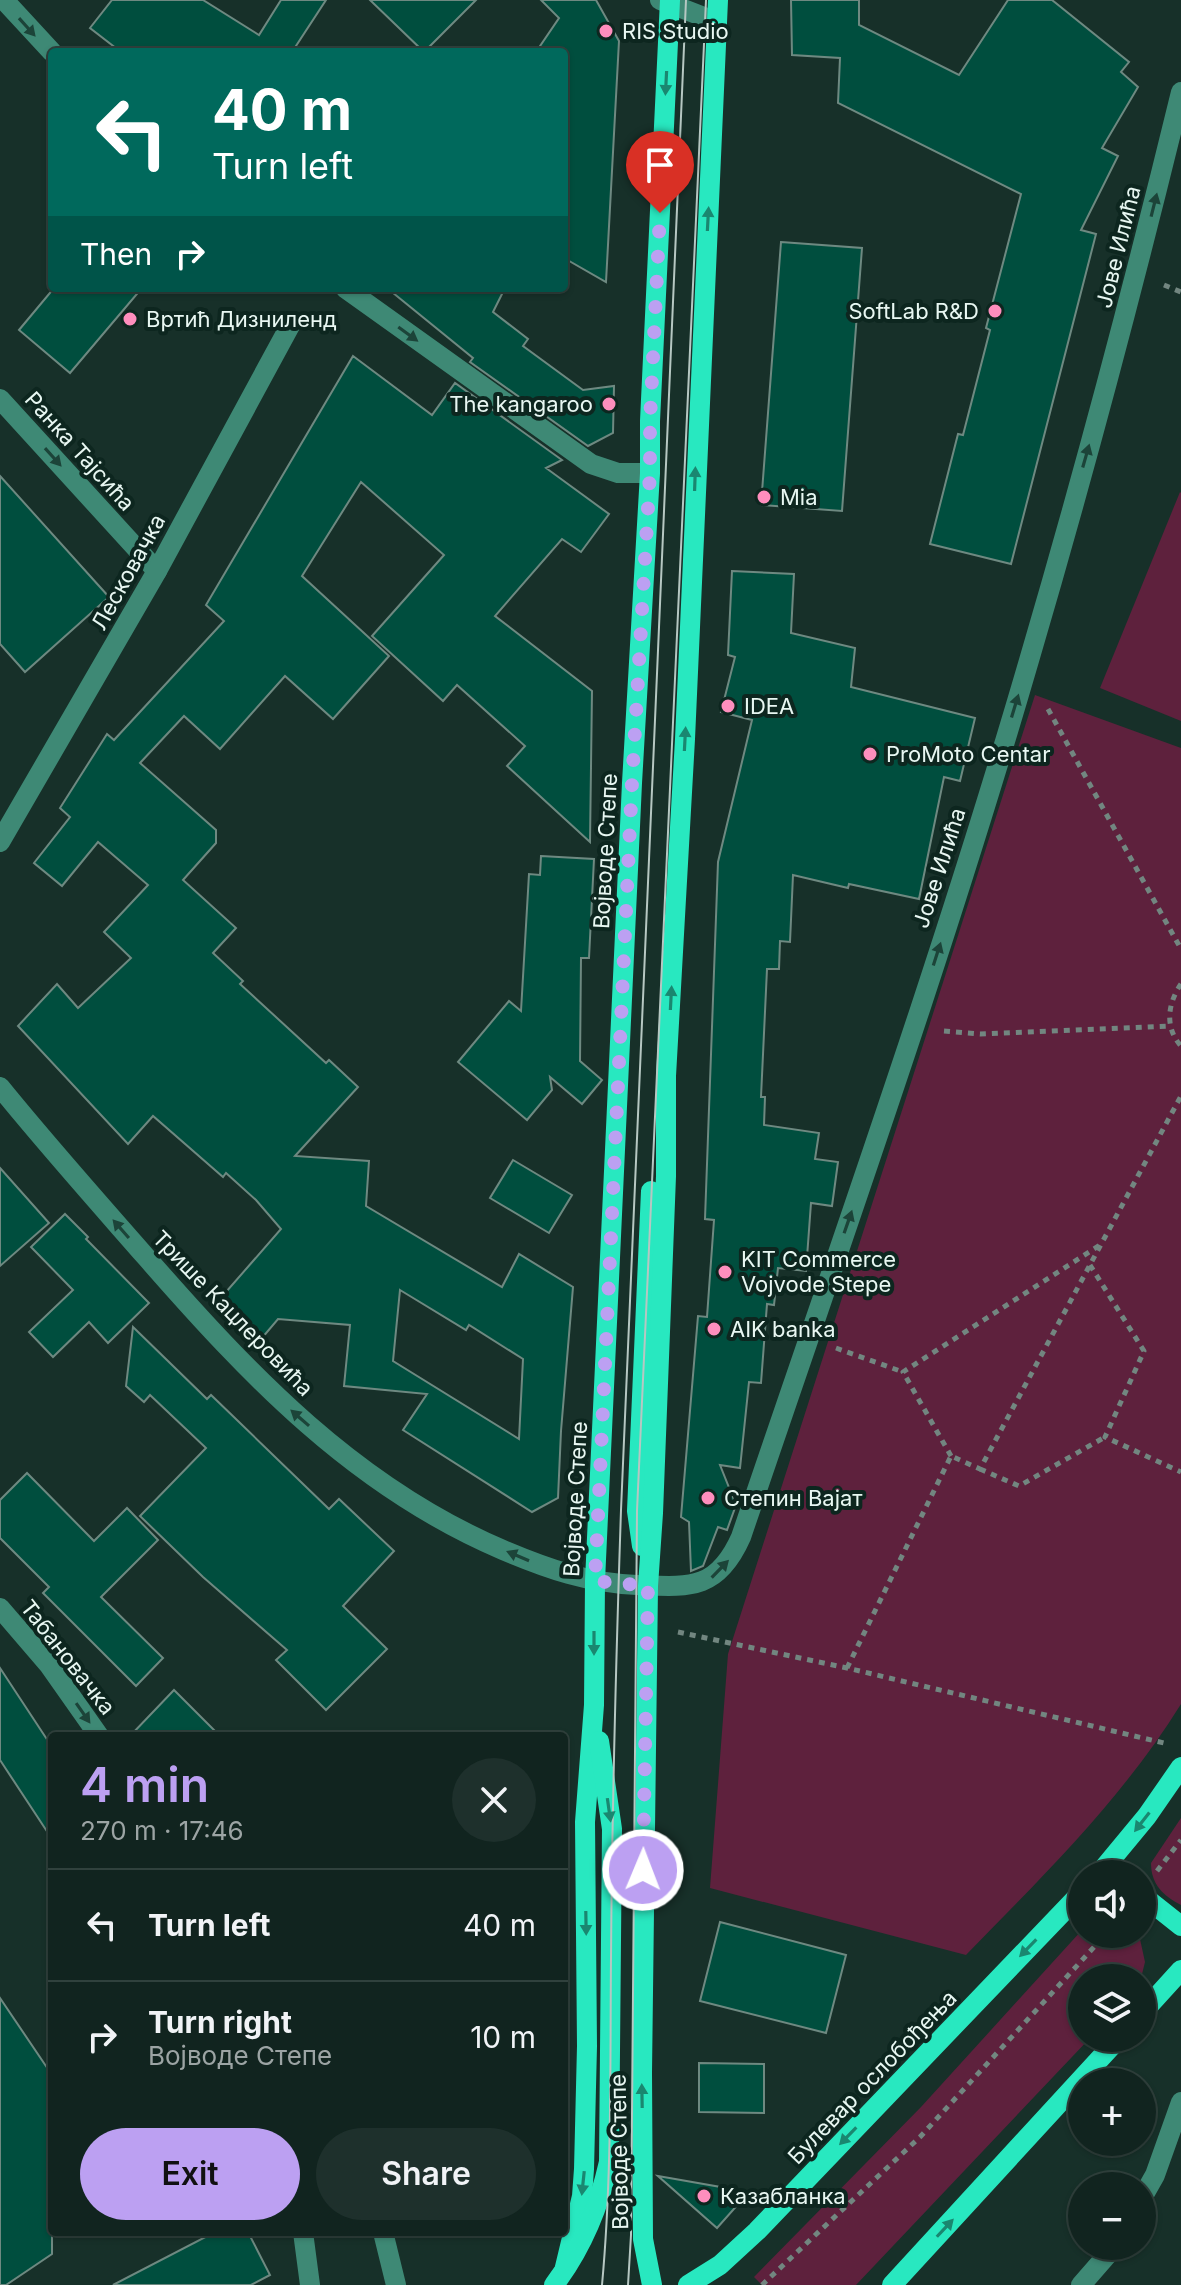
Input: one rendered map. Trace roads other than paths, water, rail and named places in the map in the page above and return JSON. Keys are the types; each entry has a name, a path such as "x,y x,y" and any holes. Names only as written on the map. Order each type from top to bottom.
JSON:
{"main road":[{"name":"Војводе Степе","path":"652,2285 643,2239 642,2073 648,1586 656,1452 666,1076 685,739 718,0"},
{"name":"Војводе Степе","path":"559,2276 590,2226 601,2199 609,2162 612,1829 594,1705 595,1581 631,799 650,473 667,2"},
{"path":"1116,1860 1181,1767"},
{"path":"1156,1897 1181,1926"},
{"name":"Булевар ослобођења","path":"688,2285 720,2265 757,2231 1068,1907"},
{"path":"1156,1998 1181,1970"},
{"path":"892,2285 1106,2052"}],"street":[{"path":"4,0 48,48"},
{"path":"667,2 717,22"},
{"name":"Јове Илића","path":"648,1586 688,1586 708,1580 722,1570 733,1554 913,1028 1027,669 1137,274 1181,92"},
{"path":"351,292 591,464 618,473 650,473"},
{"name":"Лесковачка","path":"0,842 157,571 292,322"},
{"name":"Ранка Тајсића","path":"0,399 157,571"},
{"name":"Трише Кацлеровића","path":"0,1087 208,1327 267,1389 356,1464 431,1514 480,1540 556,1572 595,1581 648,1586"},
{"name":"Табановачка","path":"0,1608 49,1665 96,1732"},
{"path":"1156,2172 1181,2102"},
{"path":"304,2236 310,2285"},
{"path":"384,2236 396,2285"},
{"path":"1081,2285 1104,2260"},
{"path":"1099,2285 1109,2260"}],"tram line":[{"path":"602,2285 609,2163 613,1790 621,1510 686,0"},
{"path":"628,2285 631,2235 637,1511 706,0"}],"place":[{"name":"RIS Studio","path":"606,31"},
{"name":"SoftLab R&D","path":"995,311"},
{"name":"Вртић Дизниленд","path":"130,319"},
{"name":"The kangaroo","path":"609,404"},
{"name":"Mia","path":"764,497"},
{"name":"IDEA","path":"728,706"},
{"name":"ProMoto Centar","path":"870,754"},
{"name":"KIT Commerce Vojvode Stepe","path":"725,1272"},
{"name":"AIK banka","path":"714,1329"},
{"name":"Степин Вајат","path":"708,1498"},
{"name":"Казабланка","path":"704,2196"}]}
